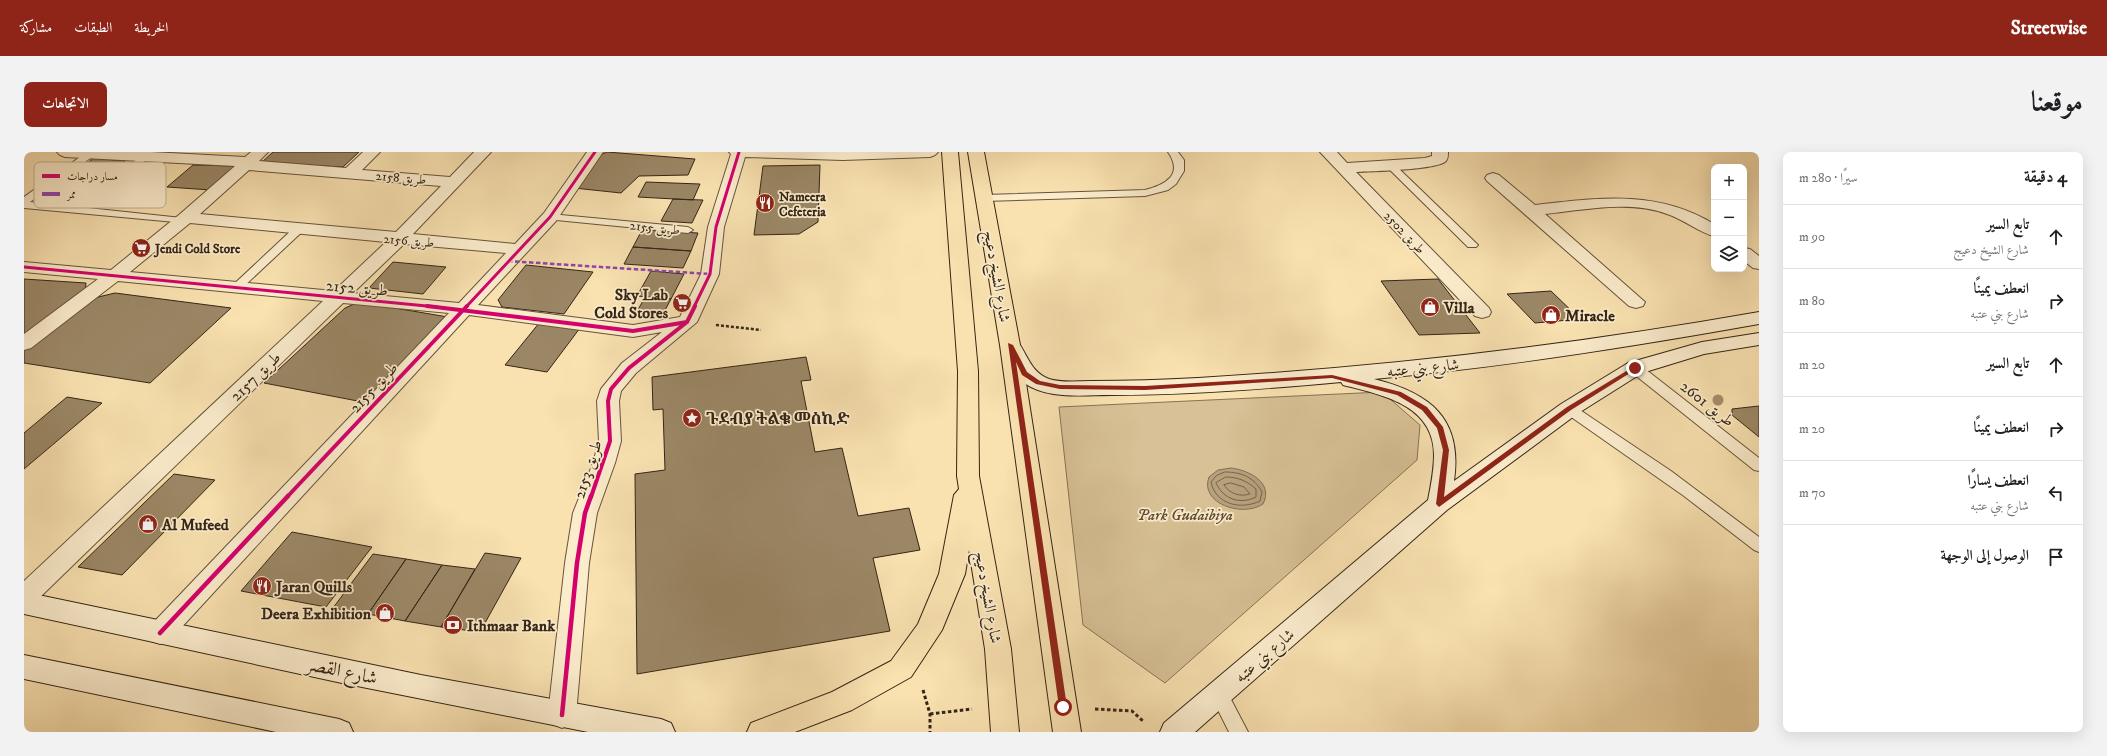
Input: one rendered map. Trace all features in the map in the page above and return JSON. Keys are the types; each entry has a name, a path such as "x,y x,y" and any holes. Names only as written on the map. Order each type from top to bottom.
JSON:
{"main road":[{"name":"شارع الشيخ دعيج","path":"950,152 968,371 968,476 998,649 1005,732"},
{"name":"شارع الشيخ دعيج","path":"976,152 1010,345 1067,732"},
{"path":"761,732 842,701 901,669 929,630 952,574 968,476"}],"street":[{"name":"طريق 2158","path":"65,152 252,160 350,173 452,182"},
{"name":"طريق 2158","path":"350,173 372,152"},
{"name":"طريق 2157","path":"24,597 398,239 452,182 483,152"},
{"name":"طريق 2155","path":"160,633 550,217 595,152"},
{"path":"738,152 843,155 930,152"},
{"name":"طريق 2153","path":"562,715 577,563 585,513 607,453 610,440 608,401 611,389 628,368 687,322 710,274 716,227 738,152"},
{"name":"طريق 2502","path":"1328,152 1482,312"},
{"path":"1344,168 1426,163 1440,159 1440,152"},
{"path":"24,344 114,276 184,220 252,160"},
{"path":"1493,178 1636,302"},
{"path":"1530,211 1622,201 1638,202 1674,210 1692,217 1711,229"},
{"name":"طريق 2156","path":"184,220 300,228 518,250"},
{"path":"1747,255 1759,264"},
{"name":"طريق 2152","path":"24,266 463,309 633,331 687,322"},
{"name":"شارع بني عتبه","path":"1010,345 1024,373 1038,382 1060,387 1145,388 1332,376 1546,353 1664,336 1759,318"},
{"name":"شارع بني عتبه","path":"1174,732 1439,504 1569,409 1635,368 1702,348 1759,339"},
{"path":"1332,376 1399,393 1425,408 1440,427 1446,450 1439,504"},
{"name":"شارع القصر","path":"24,603 160,633 562,715 661,732"},
{"path":"24,667 338,732"}],"lane":[{"path":"984,198 1145,192 1164,188 1172,182 1179,171 1179,160 1173,152"},
{"path":"80,162 91,154"},
{"path":"138,162 145,156"},
{"path":"1390,165 1472,246"},
{"path":"24,202 34,195"},
{"path":"24,205 34,206"},
{"path":"51,208 184,220"},
{"path":"78,211 82,208"},
{"name":"طريق 2155","path":"550,217 688,230"},
{"path":"237,287 300,228"},
{"name":"طريق 2601","path":"1635,368 1759,466"},
{"path":"1569,409 1680,485 1728,520 1759,546"},
{"path":"1219,694 1239,732"}],"path":[{"path":"687,322 761,330"}],"green space":[{"name":"Park Gudaibiya","path":"1382,392 1420,425 1417,460 1165,683 1083,625 1059,407"}],"water":[{"path":"1231,468 1238,469 1258,479 1265,490 1266,497 1263,504 1254,508 1244,509 1224,506 1216,501 1210,494 1208,486 1209,477 1218,470"}],"building":[{"path":"273,152 359,152 343,167 261,163"},
{"path":"607,152 695,159 688,175 639,176 621,193 574,188 595,157"},
{"path":"94,158 125,161 124,162 89,162"},
{"path":"193,165 236,166 211,190 167,187"},
{"path":"820,165 818,222 799,234 754,235 763,166"},
{"path":"646,182 700,184 693,200 638,197"},
{"path":"673,199 703,200 692,223 661,221"},
{"path":"642,230 698,233 691,251 633,247"},
{"path":"633,247 691,251 683,268 624,264"},
{"path":"393,262 446,267 423,294 369,288"},
{"path":"526,265 593,272 564,314 502,307 498,300"},
{"path":"651,271 684,274 671,299 637,296"},
{"path":"24,279 86,283 85,291 28,333 24,333"},
{"name":"Villa","path":"1438,279 1480,333 1419,335 1381,281"},
{"path":"1551,291 1580,319 1535,323 1507,294"},
{"path":"115,293 231,308 150,383 24,363 24,349 94,298"},
{"path":"645,297 671,299 663,314 650,318 634,317"},
{"path":"359,302 448,317 368,403 264,383 345,308"},
{"path":"540,322 580,328 547,372 505,365"},
{"path":"806,357 811,380 801,381 815,452 842,448 858,516 909,508 920,550 873,558 890,631 637,674 635,474 665,470 663,409 653,410 652,377"},
{"path":"67,397 102,403 24,469 24,433"},
{"path":"1759,406 1759,437 1732,415 1732,409"},
{"name":"Al Mufeed","path":"174,474 215,480 122,575 78,567"},
{"path":"292,532 372,547 326,607 241,591"},
{"path":"485,553 521,558 480,632 441,627"},
{"path":"373,554 406,559 368,614 333,608"},
{"path":"406,559 442,565 405,621 368,614"},
{"path":"442,565 475,569 441,627 405,621"}],"marked path":[{"path":"508,261 710,274"}],"cycle path":[{"path":"160,633 550,217 595,152"},
{"path":"562,715 577,563 585,513 604,463 610,441 608,401 611,389 629,368 687,322 710,274 716,227 739,152"},
{"path":"24,267 463,309 633,331 687,322"}],"place":[{"name":"Nameera Cefeteria","path":"765,203"},
{"name":"Jendi Cold Store","path":"141,248"},
{"name":"Sky Lab Cold Stores","path":"682,303"},
{"name":"Villa","path":"1430,307"},
{"name":"Miracle","path":"1551,315"},
{"name":"ጉደብያ ትልቁ መስኪድ","path":"692,418"},
{"name":"Al Mufeed","path":"148,524"},
{"name":"Jaran Quills","path":"262,586"},
{"name":"Deera Exhibition","path":"385,613"},
{"name":"Ithmaar Bank","path":"453,625"}],"route":[{"path":"1063,707 1010,345 1024,373 1038,382 1060,387 1145,388 1332,376 1399,393 1425,408 1440,427 1446,450 1439,504 1569,409 1635,368"}]}
